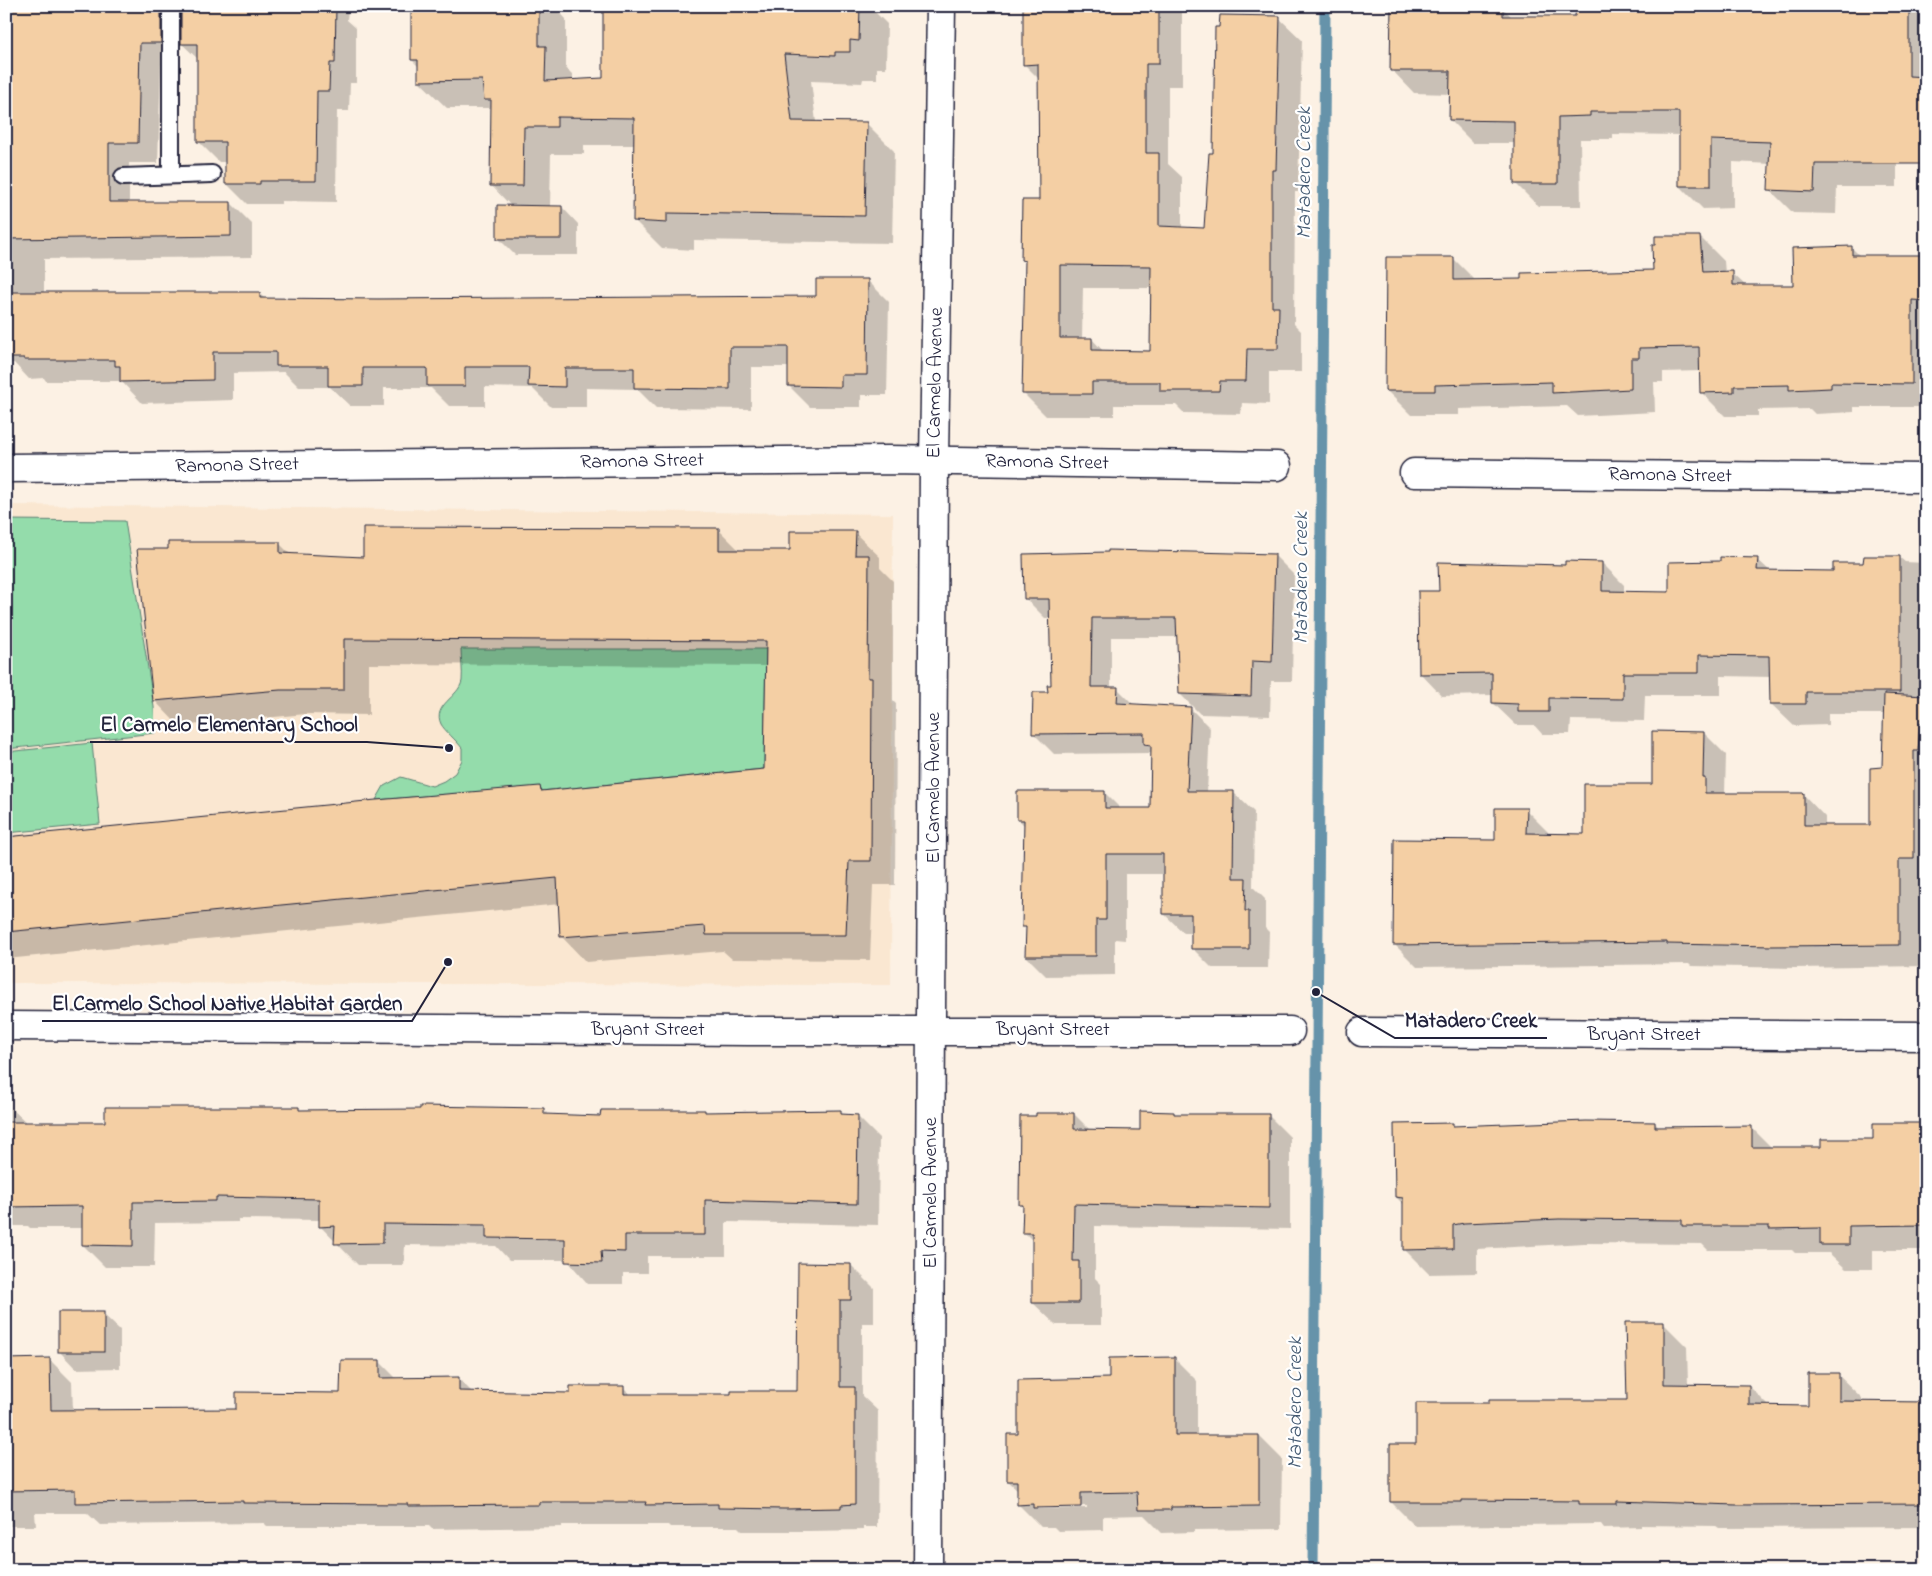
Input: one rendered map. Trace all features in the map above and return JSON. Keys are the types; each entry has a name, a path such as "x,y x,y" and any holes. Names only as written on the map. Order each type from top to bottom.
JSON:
{"street":[{"name":"El Carmelo Avenue","path":"928,1570 934,460 941,6"},
{"name":"Ramona Street","path":"6,468 934,460 1277,466"},
{"name":"Ramona Street","path":"1414,473 1926,478"},
{"name":"Bryant Street","path":"6,1026 1290,1031"},
{"name":"Bryant Street","path":"1362,1032 1926,1036"}],"lane":[{"path":"171,6 171,175"},
{"path":"123,177 212,174"}],"shaded area":[{"path":"6,505 893,514 891,985 6,983"}],"green space":[{"path":"6,520 125,521 154,707 155,733 6,749"},
{"path":"461,649 766,649 764,769 541,791 540,787 376,800 384,786 401,777 432,786 444,781 455,773 462,760 462,748 441,724 439,717 443,706 460,687 462,681"},
{"path":"92,743 100,824 6,833 6,752"}],"building":[{"path":"6,6 161,6 161,43 140,43 138,143 109,143 109,202 231,202 231,236 6,239"},
{"path":"181,6 336,6 335,63 330,63 329,91 317,91 316,181 260,181 260,184 225,184 225,142 197,142 197,44 181,44"},
{"path":"411,6 539,6 539,46 546,46 545,81 603,78 603,8 608,6 860,6 859,41 850,40 850,52 835,52 835,56 784,54 792,121 867,122 865,216 667,213 667,223 633,221 634,118 557,117 557,127 524,127 523,186 490,186 491,100 484,100 482,80 418,81 418,60 411,60"},
{"path":"1023,6 1159,6 1159,64 1146,64 1146,153 1159,153 1159,226 1204,228 1209,153 1213,153 1215,27 1219,27 1220,15 1280,16 1276,170 1272,170 1272,307 1279,307 1278,349 1247,349 1246,381 1220,381 1219,391 1160,391 1160,382 1092,382 1092,394 1022,394 1025,261 1021,260 1022,200 1039,200 1038,64 1023,65","holes":["1060,265 1151,266 1150,351 1092,350 1092,338 1060,338"]},
{"path":"1391,6 1503,7 1503,16 1575,16 1576,6 1909,6 1909,76 1926,77 1926,164 1815,164 1814,192 1768,190 1770,142 1711,140 1711,186 1679,186 1679,112 1590,112 1590,116 1558,117 1558,184 1514,184 1514,121 1449,120 1450,71 1390,71"},
{"path":"497,205 562,206 562,239 497,239"},
{"path":"1655,236 1700,236 1703,272 1733,271 1733,285 1793,285 1792,248 1852,246 1852,255 1926,255 1926,301 1912,300 1912,384 1831,383 1831,388 1789,390 1789,385 1734,386 1734,392 1700,393 1699,347 1639,348 1639,358 1631,358 1631,389 1552,393 1552,382 1435,385 1435,391 1385,391 1386,257 1454,257 1454,280 1521,279 1521,273 1653,270 1652,245 1655,245"},
{"path":"816,279 868,279 867,375 841,375 841,387 788,386 788,347 730,347 730,389 634,388 634,368 565,368 565,387 528,386 529,367 465,367 465,386 427,386 427,368 363,368 363,386 328,386 328,366 276,366 276,352 213,352 213,380 120,382 120,366 115,366 115,360 24,360 24,358 7,358 6,292 260,292 260,298 378,299 816,296"},
{"path":"363,527 719,528 719,550 790,550 790,531 856,531 855,555 869,555 868,678 872,678 871,861 849,861 846,935 706,935 705,926 560,937 557,878 6,932 6,837 376,800 540,786 541,791 764,769 766,641 344,639 344,690 280,690 153,701 137,549 168,549 168,542 280,542 280,553 363,557"},
{"path":"1108,550 1275,554 1272,662 1252,661 1251,696 1179,694 1176,618 1092,618 1091,687 1118,687 1117,703 1191,707 1187,791 1234,791 1233,878 1246,878 1245,911 1249,911 1249,949 1191,949 1191,914 1163,914 1163,854 1106,854 1106,920 1096,920 1096,956 1025,956 1026,927 1022,927 1024,820 1017,820 1017,791 1105,791 1105,808 1150,808 1151,745 1144,744 1144,733 1032,734 1033,692 1048,692 1047,685 1051,685 1049,599 1024,599 1023,554 1108,552"},
{"path":"1864,556 1900,556 1900,692 1806,692 1806,704 1770,704 1769,656 1699,655 1699,673 1623,673 1623,699 1549,698 1549,712 1518,712 1518,704 1492,703 1492,673 1419,674 1418,591 1439,591 1438,562 1565,565 1565,561 1602,562 1602,591 1669,592 1669,562 1720,561 1720,557 1758,558 1757,570 1833,571 1833,563 1863,563"},
{"path":"1884,694 1926,696 1926,723 1920,723 1918,751 1914,751 1914,859 1899,859 1899,945 1772,946 1667,944 1667,942 1393,945 1394,839 1495,840 1495,808 1527,808 1526,833 1584,834 1584,784 1652,784 1652,731 1704,732 1703,778 1705,778 1705,793 1804,793 1804,825 1870,825 1870,768 1882,767"},
{"path":"420,1106 544,1108 544,1114 600,1116 601,1110 705,1110 705,1112 841,1110 841,1114 858,1115 857,1204 705,1200 705,1235 625,1235 625,1252 601,1251 602,1263 565,1262 565,1239 486,1238 486,1225 383,1224 383,1243 334,1244 335,1226 319,1227 319,1199 216,1197 216,1201 133,1202 133,1246 82,1245 82,1206 7,1207 6,1205 6,1122 105,1122 105,1107 299,1107 299,1110 420,1109"},
{"path":"1140,1111 1174,1112 1174,1114 1269,1114 1269,1208 1074,1204 1073,1261 1079,1261 1079,1303 1032,1303 1032,1233 1022,1233 1023,1205 1019,1205 1020,1116 1036,1116 1036,1113 1074,1113 1074,1129 1140,1130"},
{"path":"1586,1121 1655,1122 1655,1127 1752,1126 1752,1147 1821,1147 1821,1139 1873,1139 1873,1123 1926,1123 1926,1225 1849,1226 1849,1245 1820,1245 1820,1228 1769,1229 1769,1226 1682,1226 1682,1220 1559,1219 1464,1223 1453,1225 1453,1249 1403,1250 1403,1198 1395,1197 1394,1124 1453,1123 1453,1126"},
{"path":"798,1263 851,1264 851,1300 840,1300 840,1387 855,1387 855,1504 841,1505 841,1508 785,1509 718,1508 718,1504 645,1505 646,1502 539,1502 539,1505 408,1506 408,1504 243,1503 243,1501 75,1503 75,1490 6,1491 6,1359 50,1358 51,1410 236,1409 236,1392 340,1393 341,1360 380,1360 380,1378 459,1377 459,1391 570,1393 570,1386 624,1386 624,1394 731,1394 731,1391 797,1391"},
{"path":"58,1312 104,1312 104,1352 58,1352"},
{"path":"1625,1322 1664,1322 1664,1384 1749,1385 1749,1405 1808,1406 1808,1373 1839,1373 1839,1401 1926,1402 1926,1504 1736,1505 1617,1501 1617,1504 1579,1504 1579,1501 1462,1500 1462,1502 1390,1502 1390,1444 1416,1444 1416,1403 1489,1403 1489,1400 1627,1400"},
{"path":"1175,1357 1175,1435 1259,1435 1259,1506 1171,1507 1171,1510 1138,1510 1137,1492 1081,1493 1081,1507 1033,1508 1033,1504 1017,1505 1017,1481 1007,1481 1007,1434 1018,1434 1018,1380 1109,1378 1109,1358"}],"waterway":[{"name":"Matadero Creek","path":"1313,1570 1325,6"}],"place":[{"name":"El Carmelo Elementary School","path":"449,748"},
{"name":"El Carmelo School Native Habitat Garden","path":"448,962"},
{"name":"Matadero Creek","path":"1316,992"}]}
